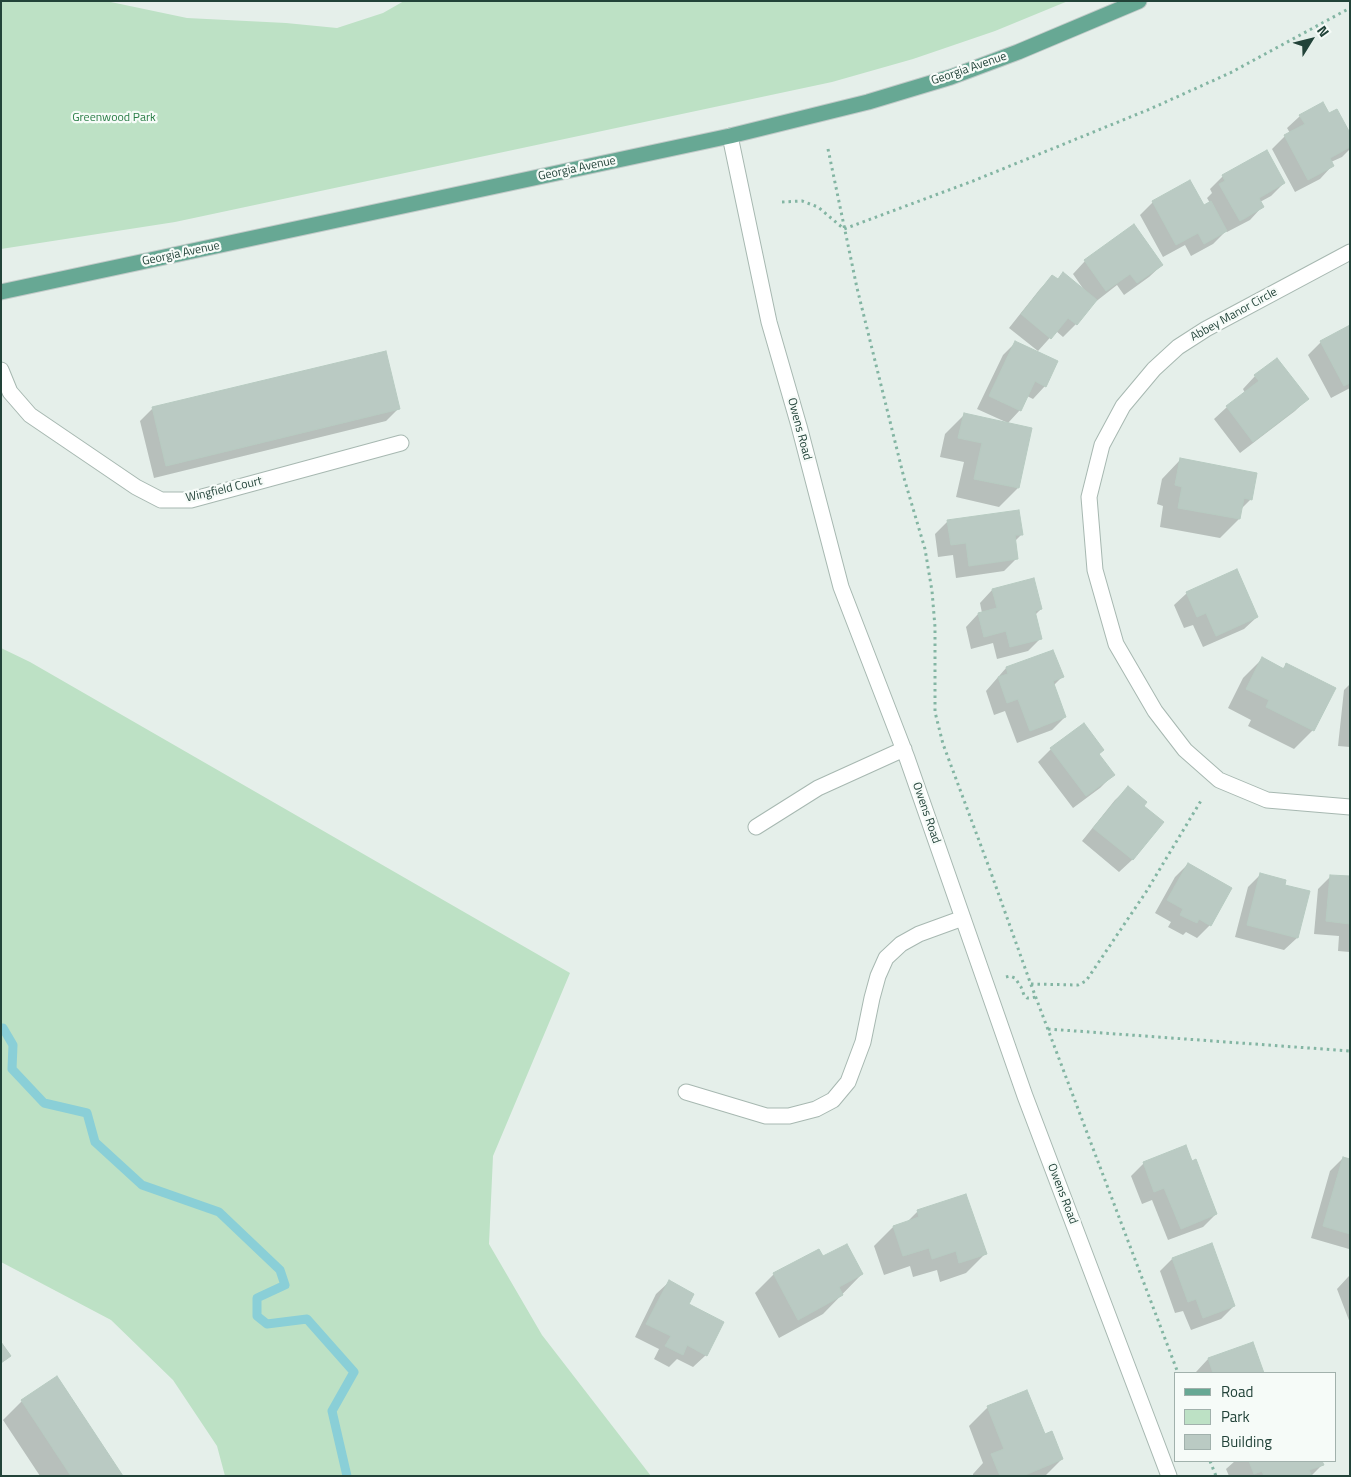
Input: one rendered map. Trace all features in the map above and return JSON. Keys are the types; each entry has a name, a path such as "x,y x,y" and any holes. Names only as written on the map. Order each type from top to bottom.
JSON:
{"main road":[{"name":"Georgia Avenue","path":"1,292 730,136 868,102 951,77 1018,52 1139,1"}],"street":[{"name":"Owens Road","path":"730,136 769,322 799,426 841,587 904,749 1028,1105 1169,1476"},
{"name":"Abbey Manor Circle","path":"1350,252 1206,329 1178,347 1154,368 1123,406 1102,444 1089,498 1095,570 1116,644 1155,711 1186,750 1219,780 1267,800 1350,806"},
{"name":"Wingfield Court","path":"1,370 10,392 30,415 136,487 161,500 191,500 401,444"},
{"path":"756,827 818,788 904,749"},
{"path":"686,1092 766,1116 789,1116 816,1109 833,1100 848,1082 863,1042 878,976 886,958 901,944 919,934 963,918"}],"path":[{"path":"844,229 973,181 1150,109 1230,73 1350,8"},
{"path":"828,149 857,288 904,478 924,549 932,591 935,627 935,712 943,744 1031,984 1178,1372"},
{"path":"782,202 802,201 818,207 844,229"},
{"path":"1031,984 1078,985 1086,981 1146,892 1202,799"},
{"path":"1000,978 1010,976 1015,978 1024,995 1031,998 1036,997"},
{"path":"1048,1029 1350,1051"},
{"path":"1210,1462 1216,1476"}],"green space":[{"name":"Greenwood Park","path":"1,1 106,1 187,18 286,23 337,28 383,13 404,1 1068,1 995,31 913,59 832,82 175,222 1,249"},
{"path":"1,648 30,662 570,973 493,1156 489,1244 542,1335 651,1476 225,1476 217,1446 173,1380 111,1320 1,1262"}],"building":[{"path":"1323,102 1329,113 1337,109 1350,133 1350,147 1330,158 1334,166 1308,180 1284,135 1305,124 1299,115"},
{"path":"1267,150 1285,183 1259,198 1264,207 1240,221 1219,184 1225,181 1222,175"},
{"path":"1190,180 1204,205 1211,201 1227,231 1204,244 1198,233 1176,245 1152,201"},
{"path":"1134,224 1163,265 1137,283 1130,274 1106,291 1084,260"},
{"path":"1063,272 1097,300 1077,325 1068,318 1051,339 1021,314 1052,275 1058,279"},
{"path":"1350,325 1350,383 1344,386 1320,341"},
{"path":"1015,341 1058,361 1046,387 1035,381 1021,411 989,396"},
{"path":"386,351 400,409 166,466 152,407"},
{"path":"1277,358 1309,399 1253,442 1226,406 1259,381 1254,375"},
{"path":"964,413 1032,428 1019,488 974,479 982,443 958,438"},
{"path":"1180,458 1257,473 1252,500 1244,498 1240,519 1178,508 1182,487 1175,485"},
{"path":"1019,510 1023,535 1015,535 1018,559 969,566 966,543 951,545 947,520"},
{"path":"1237,569 1258,617 1216,636 1206,613 1197,617 1186,592"},
{"path":"1034,578 1042,609 1035,611 1042,639 1010,647 1006,631 984,637 978,613 997,608 992,589"},
{"path":"1053,650 1064,677 1053,681 1066,717 1030,731 1018,699 1007,703 998,677 1008,674 1006,667"},
{"path":"1262,657 1284,669 1286,663 1336,688 1314,731 1266,707 1269,700 1246,689"},
{"path":"1084,723 1104,750 1099,754 1115,775 1086,796 1050,748"},
{"path":"1128,786 1147,802 1144,806 1164,822 1133,860 1093,828"},
{"path":"1188,863 1232,888 1211,926 1199,919 1197,923 1180,915 1183,909 1167,900"},
{"path":"1260,873 1286,880 1285,885 1310,891 1298,938 1247,925"},
{"path":"1330,875 1350,876 1350,924 1326,921"},
{"path":"1186,1145 1192,1161 1196,1159 1217,1214 1181,1229 1164,1188 1154,1192 1143,1162"},
{"path":"1343,1157 1350,1159 1350,1234 1323,1226"},
{"path":"966,1194 987,1254 959,1263 956,1251 932,1259 929,1248 903,1256 893,1226 919,1217 917,1210"},
{"path":"1212,1243 1235,1306 1203,1318 1196,1299 1188,1302 1172,1258"},
{"path":"847,1244 863,1274 839,1287 843,1295 798,1320 773,1273 819,1249 823,1256"},
{"path":"669,1280 694,1294 689,1304 724,1322 707,1356 687,1345 683,1355 665,1346 671,1336 646,1324"},
{"path":"1,1342 11,1356 1,1363"},
{"path":"1253,1342 1264,1372 1213,1372 1208,1358"},
{"path":"57,1376 123,1476 71,1476 21,1400"},
{"path":"1027,1390 1045,1434 1052,1431 1063,1459 1023,1476 1000,1476 991,1454 1004,1449 987,1406"},
{"path":"1249,1462 1322,1462 1324,1465 1309,1470 1312,1476 1264,1476 1262,1471 1254,1474"}],"waterway":[{"path":"1,1028 3,1028 13,1045 12,1069 44,1103 87,1113 95,1142 142,1185 219,1212 280,1270 285,1285 257,1298 257,1316 267,1324 307,1319 354,1372 332,1411 347,1476"}]}
